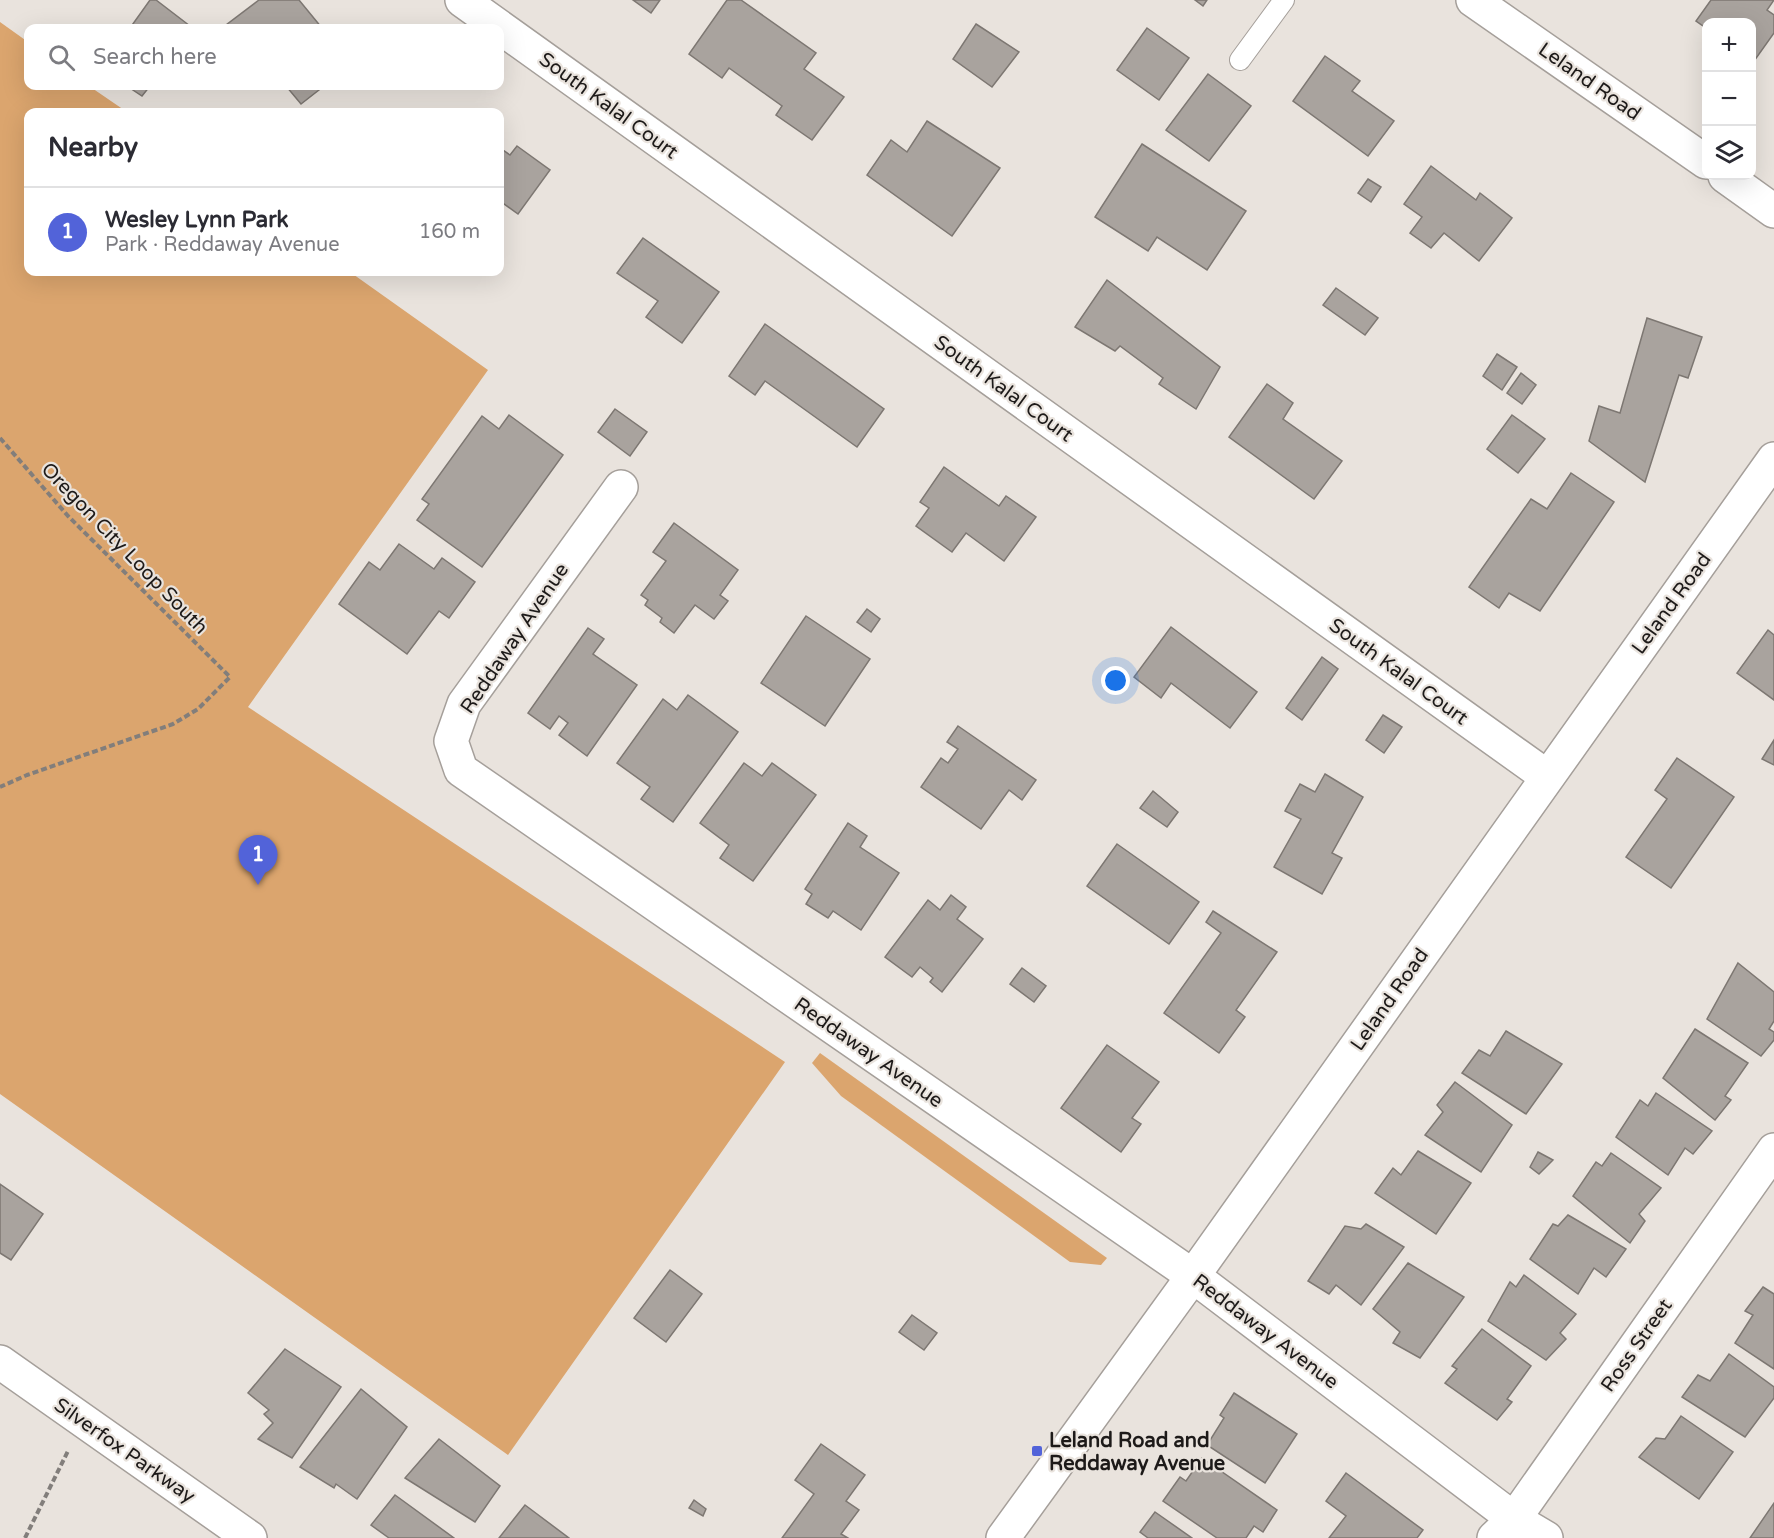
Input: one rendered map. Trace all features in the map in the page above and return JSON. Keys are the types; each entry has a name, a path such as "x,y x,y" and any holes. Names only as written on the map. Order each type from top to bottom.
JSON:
{"street":[{"name":"South Kalal Court","path":"462,0 496,24"},
{"name":"Leland Road","path":"1473,0 1702,159"},
{"name":"South Kalal Court","path":"504,30 1546,776"},
{"path":"1731,180 1774,211"},
{"name":"Leland Road","path":"1003,1538 1193,1276 1546,776 1774,459"},
{"name":"Reddaway Avenue","path":"621,487 464,704 451,741 461,770 1193,1276 1504,1528 1545,1538"},
{"name":"Ross Street","path":"1504,1528 1774,1150"},
{"name":"Silverfox Parkway","path":"0,1362 250,1538"}],"lane":[{"path":"1240,60 1284,0"}],"path":[{"name":"Oregon City Loop South","path":"0,438 68,516 230,677 198,709 173,724 27,775 0,787"},
{"path":"25,1538 85,1422"}],"shaded area":[{"path":"0,22 24,39 24,90 95,90 121,108 24,108 24,276 356,276 488,370 248,707 785,1062 508,1455 0,1094"},
{"path":"820,1053 1107,1258 1101,1265 1070,1262 841,1096 812,1063"}],"building":[{"path":"150,0 156,0 187,24 133,24"},
{"path":"259,0 299,0 319,24 227,24"},
{"path":"633,0 660,0 651,13"},
{"path":"727,0 741,0 816,53 804,69 844,97 812,140 776,115 782,106 729,68 722,78 689,54"},
{"path":"1195,0 1207,0 1203,6"},
{"path":"1711,0 1774,0 1767,10 1774,15 1774,33 1756,58 1756,18 1702,18 1702,25 1696,21"},
{"path":"976,24 1019,52 992,87 953,59"},
{"path":"1147,28 1189,58 1159,100 1117,70"},
{"path":"1325,56 1360,81 1352,91 1394,121 1368,156 1293,101"},
{"path":"1208,74 1251,106 1209,161 1166,130"},
{"path":"133,90 147,90 142,96"},
{"path":"289,90 319,90 301,104"},
{"path":"927,121 1000,168 952,236 867,175 891,140 907,152"},
{"path":"1142,144 1246,211 1207,270 1157,237 1148,251 1095,217"},
{"path":"517,146 550,170 518,214 504,204 504,151 510,155"},
{"path":"1431,166 1476,200 1480,193 1512,218 1479,261 1444,233 1431,248 1410,233 1422,217 1404,204"},
{"path":"1368,179 1381,187 1371,202 1358,193"},
{"path":"643,238 719,292 682,343 646,317 658,301 617,273"},
{"path":"1107,280 1220,367 1196,409 1159,384 1163,378 1120,346 1115,351 1075,327"},
{"path":"1336,288 1378,318 1365,335 1323,305"},
{"path":"1647,318 1702,337 1688,378 1679,375 1645,482 1589,441 1599,406 1620,413"},
{"path":"765,324 884,409 857,447 765,381 755,395 729,376"},
{"path":"1497,354 1517,367 1502,390 1483,376"},
{"path":"1521,373 1536,385 1522,404 1507,393"},
{"path":"1267,384 1293,403 1283,419 1342,461 1314,499 1229,437"},
{"path":"615,409 647,432 630,456 598,432"},
{"path":"509,415 563,455 482,567 417,520 429,504 422,499 482,416 499,429"},
{"path":"1512,415 1545,439 1518,473 1487,449"},
{"path":"944,467 999,506 1006,496 1036,517 1004,561 966,533 952,552 916,526 929,508 920,502"},
{"path":"1571,473 1614,502 1540,611 1509,593 1499,608 1469,587 1531,499 1547,509"},
{"path":"674,523 738,570 720,595 728,601 714,619 695,605 674,633 660,622 662,618 645,605 648,600 641,595 666,561 653,552"},
{"path":"399,544 434,569 442,558 475,582 449,618 439,611 407,654 339,604 369,562 380,570"},
{"path":"867,609 880,619 871,632 857,622"},
{"path":"806,616 870,659 825,726 761,683"},
{"path":"1171,627 1257,692 1230,728 1171,683 1161,698 1134,677"},
{"path":"588,628 604,639 593,654 637,685 587,756 559,735 568,723 559,716 550,729 528,713"},
{"path":"1768,630 1774,635 1774,700 1737,673"},
{"path":"1322,657 1338,669 1302,720 1286,708"},
{"path":"688,695 738,732 673,822 641,799 650,787 617,763 663,699 677,710"},
{"path":"1383,715 1402,727 1384,753 1366,740"},
{"path":"958,726 1036,780 1022,800 1009,790 981,829 921,787 941,758 948,763 958,749 947,742"},
{"path":"1774,740 1774,765 1762,759"},
{"path":"1677,758 1734,797 1671,888 1626,857 1667,799 1655,790"},
{"path":"744,763 762,776 772,763 816,795 753,881 720,858 729,845 700,823"},
{"path":"1325,774 1363,797 1332,853 1342,858 1322,894 1274,867 1301,819 1285,811 1300,784 1315,792"},
{"path":"1153,791 1178,812 1167,827 1140,808"},
{"path":"848,823 867,836 860,847 899,873 861,930 833,911 828,918 806,904 812,894 805,889"},
{"path":"1117,844 1199,902 1169,944 1087,886"},
{"path":"951,895 966,907 957,919 983,939 942,992 930,982 933,978 920,967 912,977 885,957 928,900 940,910"},
{"path":"1213,911 1277,952 1236,1010 1245,1017 1219,1053 1164,1013 1221,933 1206,922"},
{"path":"1738,963 1774,992 1774,1021 1769,1029 1774,1032 1774,1040 1761,1056 1707,1019"},
{"path":"1022,968 1046,986 1034,1002 1010,984"},
{"path":"1695,1029 1748,1063 1725,1096 1731,1100 1715,1120 1663,1078"},
{"path":"1506,1031 1562,1064 1526,1114 1462,1073 1479,1050 1490,1056"},
{"path":"1107,1045 1159,1082 1132,1118 1141,1124 1121,1152 1061,1108"},
{"path":"1455,1082 1512,1125 1481,1172 1425,1135 1443,1112 1437,1105"},
{"path":"1656,1093 1712,1131 1693,1154 1685,1148 1668,1175 1616,1137 1640,1100 1648,1106"},
{"path":"1418,1151 1471,1183 1436,1234 1375,1193 1393,1168 1401,1175"},
{"path":"1538,1152 1553,1160 1539,1174 1530,1167"},
{"path":"1611,1153 1661,1188 1639,1214 1645,1221 1630,1243 1573,1196 1596,1162 1602,1166"},
{"path":"0,1184 43,1214 11,1260 0,1253"},
{"path":"1568,1215 1626,1249 1606,1277 1594,1268 1578,1294 1530,1259 1553,1224 1558,1226"},
{"path":"1366,1224 1404,1247 1361,1305 1336,1285 1329,1294 1308,1281 1345,1226 1361,1229"},
{"path":"1408,1263 1464,1297 1420,1358 1393,1343 1400,1332 1373,1309"},
{"path":"670,1270 702,1294 666,1342 634,1318"},
{"path":"1524,1275 1576,1314 1560,1333 1566,1339 1546,1360 1488,1321 1510,1282 1516,1287"},
{"path":"1763,1287 1774,1294 1774,1369 1735,1343 1753,1315 1745,1311"},
{"path":"912,1315 937,1333 924,1350 899,1332"},
{"path":"1482,1329 1531,1366 1507,1399 1512,1402 1497,1420 1445,1383 1457,1369 1452,1366"},
{"path":"285,1349 341,1387 292,1458 258,1439 273,1423 264,1414 269,1410 248,1393"},
{"path":"1729,1354 1774,1387 1774,1398 1745,1437 1682,1397 1698,1375 1710,1381"},
{"path":"361,1389 407,1427 357,1499 336,1484 334,1488 300,1467"},
{"path":"1234,1393 1297,1434 1265,1483 1207,1445 1224,1418 1220,1415"},
{"path":"1681,1416 1733,1452 1699,1499 1639,1457 1656,1438 1665,1439"},
{"path":"439,1439 500,1486 475,1522 405,1478"},
{"path":"821,1444 865,1475 846,1501 859,1510 841,1534 848,1538 782,1538 814,1494 795,1480"},
{"path":"1202,1458 1277,1510 1263,1532 1254,1526 1246,1538 1217,1538 1163,1501 1180,1477 1186,1481"},
{"path":"1346,1473 1423,1530 1417,1538 1329,1538 1346,1516 1326,1501"},
{"path":"395,1495 454,1538 389,1538 371,1525"},
{"path":"694,1500 706,1509 703,1516 689,1508"},
{"path":"1774,1503 1774,1538 1750,1538"},
{"path":"525,1505 569,1538 499,1538"},
{"path":"1155,1512 1192,1538 1148,1538 1140,1532"}],"place":[{"name":"Wesley Lynn Park","path":"258,885"},
{"name":"Leland Road and Reddaway Avenue","path":"1037,1451"}]}
